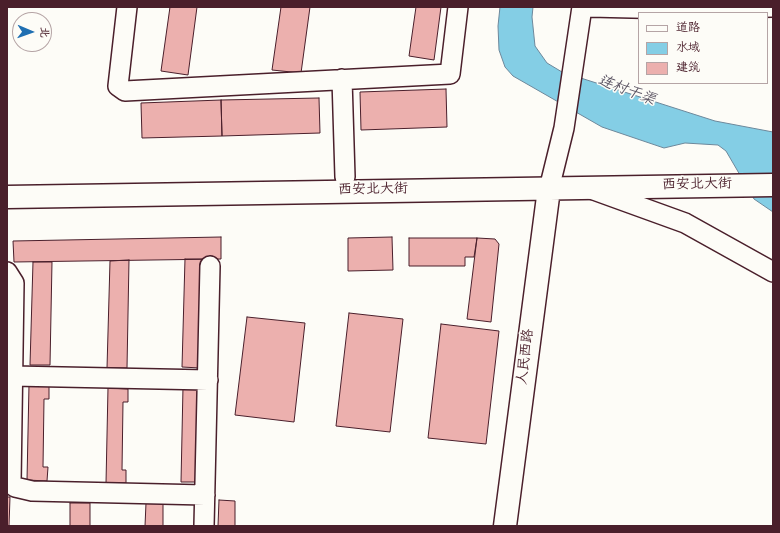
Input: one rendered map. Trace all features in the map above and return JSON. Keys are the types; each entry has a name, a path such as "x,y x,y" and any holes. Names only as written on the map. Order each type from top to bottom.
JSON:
{"main road":[{"path":"734,178 773,170"},
{"name":"西安北大街","path":"7,182 345,177 551,181 586,188 734,178"},
{"name":"西安北大街","path":"7,197 551,181 734,178"},
{"path":"734,178 773,185"},
{"name":"人民西路","path":"505,526 551,181"}],"street":[{"path":"126,7 118,86 125,91 450,74 458,7"},
{"path":"551,181 564,128 582,7"},
{"path":"590,7 674,9 773,8"},
{"path":"342,79 345,177"},
{"path":"586,188 685,223 773,272"},
{"path":"204,526 210,266"},
{"path":"7,272 14,283 11,483 15,487 32,491 205,495"},
{"path":"13,376 208,380"}],"water":[{"path":"500,7 533,7 532,17 535,46 547,63 562,72 715,121 773,132 773,212 754,199 726,151 718,145 685,143 664,148 602,127 513,76 505,67 499,50 498,26"}],"building":[{"path":"170,7 197,7 188,75 161,71"},
{"path":"281,7 310,7 301,73 272,70"},
{"path":"416,7 441,7 434,60 409,56"},
{"path":"446,89 447,127 361,130 360,92"},
{"path":"319,98 320,133 222,136 221,100"},
{"path":"221,100 222,136 142,138 141,103"},
{"path":"221,237 221,259 14,262 13,241"},
{"path":"392,237 393,270 348,271 348,238"},
{"path":"409,238 477,238 474,257 465,257 465,266 409,266"},
{"path":"477,238 495,239 499,244 491,322 467,319"},
{"path":"185,259 202,259 200,368 182,367"},
{"path":"129,260 127,368 107,368 110,261"},
{"path":"33,262 52,262 50,365 30,365"},
{"path":"349,313 403,319 390,432 336,426"},
{"path":"247,317 305,323 294,422 235,415"},
{"path":"441,324 499,331 486,444 428,438"},
{"path":"29,385 49,386 49,399 44,399 43,467 48,467 47,481 27,480"},
{"path":"183,387 203,388 201,482 181,482"},
{"path":"108,388 128,389 128,402 123,402 122,470 126,470 126,483 106,483"},
{"path":"7,497 10,497 9,526 7,526"},
{"path":"219,500 235,501 235,526 218,526"},
{"path":"70,503 90,503 90,526 70,526"},
{"path":"146,503 163,503 163,526 145,526"}],"water label":[{"name":"连村干渠","path":"626,92"}]}
